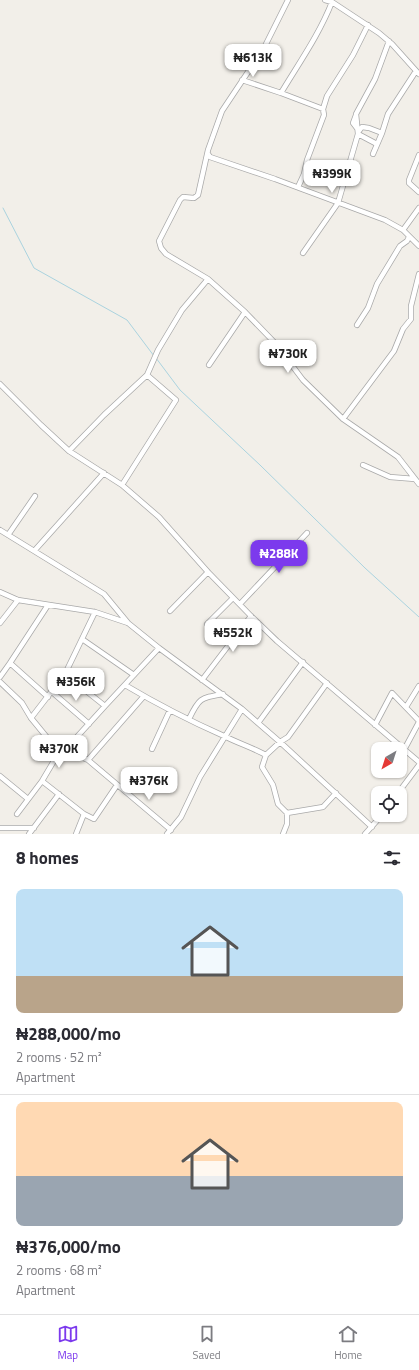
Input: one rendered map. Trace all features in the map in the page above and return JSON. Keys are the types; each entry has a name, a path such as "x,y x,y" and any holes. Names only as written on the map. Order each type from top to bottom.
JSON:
{"street":[{"path":"288,0 264,48 222,111 216,124 198,195 194,198 184,197 180,200 159,241 161,248 166,254 208,279 245,312 275,343 303,380 343,419 398,457 419,484"},
{"path":"325,0 332,2 368,25 388,41 418,73 388,114 382,133 372,154"},
{"path":"281,93 309,48 324,21 332,2"},
{"path":"298,187 304,174 307,160 324,115 323,109 327,96 353,55 368,25"},
{"path":"303,253 338,203 358,132 356,114 375,79 388,41"},
{"path":"242,80 323,109"},
{"path":"358,132 362,127 382,133"},
{"path":"358,132 375,143"},
{"path":"208,154 210,157 298,187 385,220 403,230 419,246"},
{"path":"419,156 409,180 409,183 419,192"},
{"path":"403,230 419,208"},
{"path":"357,325 368,308 377,284 400,246 407,241 409,237"},
{"path":"343,419 394,351 403,329 411,318 411,306 419,274"},
{"path":"69,451 104,415 147,375 152,361 182,310 208,279"},
{"path":"209,365 245,312"},
{"path":"122,485 176,400 147,375"},
{"path":"0,384 69,451 122,485 160,517 232,598 277,641 395,742"},
{"path":"363,465 390,477 415,479"},
{"path":"35,550 104,473"},
{"path":"8,535 35,496"},
{"path":"0,530 35,550 104,594 128,623 159,648 242,709 372,827"},
{"path":"240,604 307,533"},
{"path":"170,611 208,572"},
{"path":"0,592 18,600 95,612 128,623"},
{"path":"207,624 232,598"},
{"path":"0,623 18,600"},
{"path":"0,677 48,605"},
{"path":"32,718 65,674 95,612"},
{"path":"202,680 251,616"},
{"path":"82,639 134,675"},
{"path":"17,814 63,750 159,648"},
{"path":"258,723 303,662"},
{"path":"10,663 48,697"},
{"path":"65,674 105,706"},
{"path":"0,682 22,703 54,746 88,760 171,830"},
{"path":"283,834 287,824 287,813 278,804 274,785 262,767 266,755 288,736 326,683"},
{"path":"125,685 170,710 224,736 252,747 266,755"},
{"path":"406,707 419,686"},
{"path":"52,692 89,724"},
{"path":"375,725 392,693 419,722 407,744"},
{"path":"189,719 195,706 204,698 223,694"},
{"path":"88,760 144,696"},
{"path":"167,834 180,817 200,777 242,709"},
{"path":"152,749 170,710"},
{"path":"407,752 419,762"},
{"path":"403,786 419,765"},
{"path":"0,776 28,799"},
{"path":"42,781 84,814 94,819 117,785"},
{"path":"287,813 323,807 336,793"},
{"path":"29,834 59,794"},
{"path":"76,834 84,814"},
{"path":"365,834 376,822"},
{"path":"0,828 34,828"}],"waterway":[{"path":"3,208 34,268 127,320 154,356"},
{"path":"156,358 180,390 260,465 365,568 419,617"}]}
